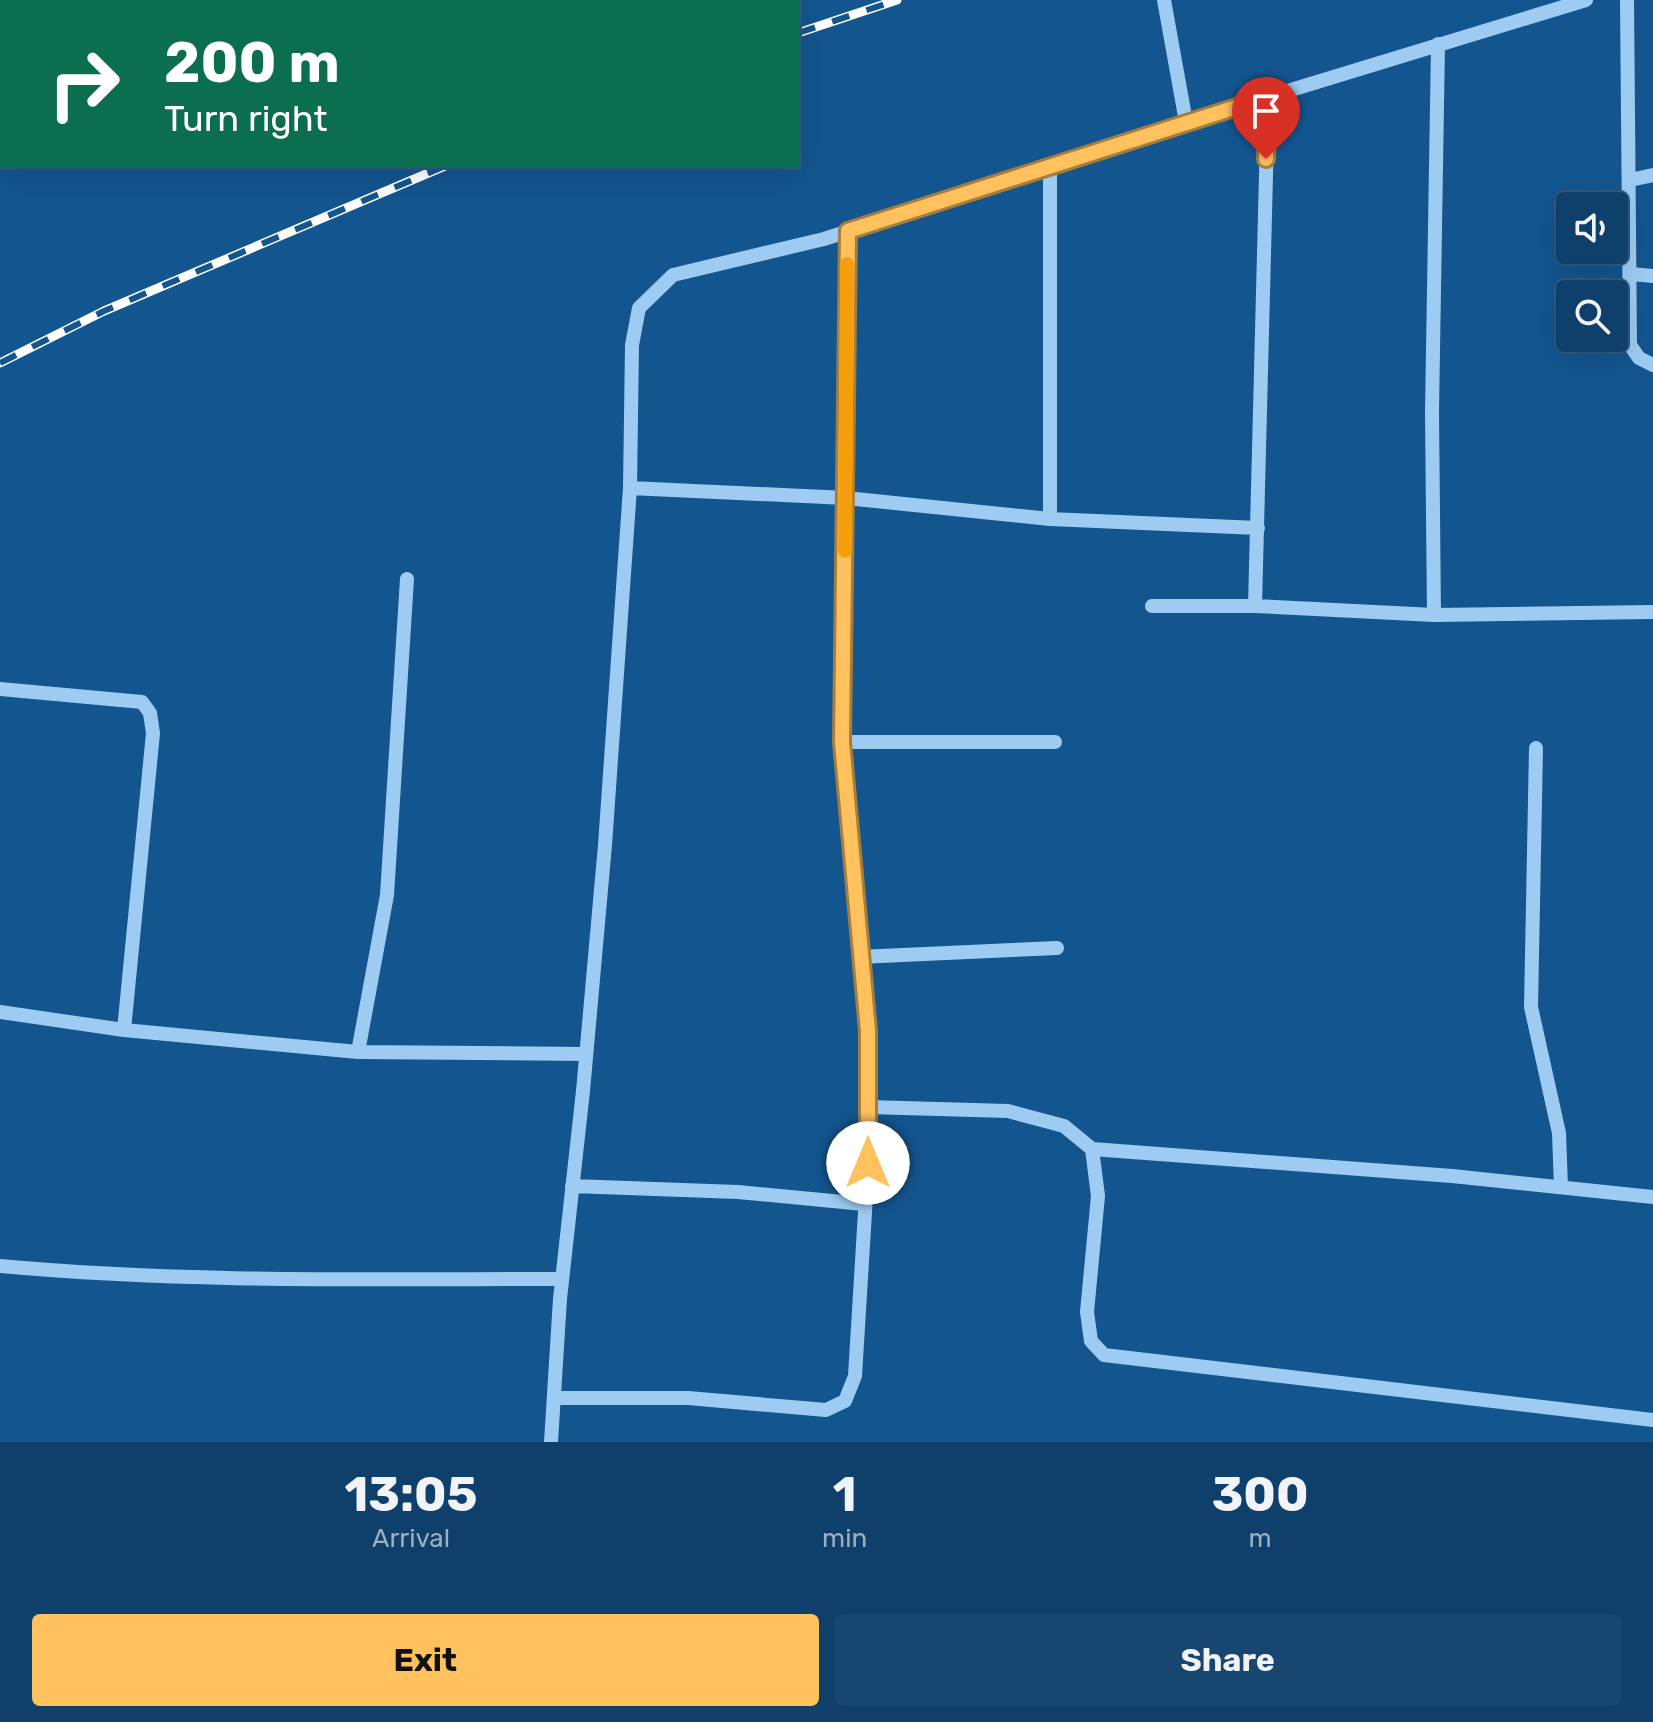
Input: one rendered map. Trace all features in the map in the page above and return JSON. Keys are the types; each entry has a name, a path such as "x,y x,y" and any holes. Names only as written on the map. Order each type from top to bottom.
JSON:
{"street":[{"path":"1164,0 1186,122"},
{"path":"551,1442 562,1279 586,1054 630,488 632,345 639,308 673,275 848,231 1186,122 1586,0"},
{"path":"1627,0 1630,345 1639,358 1653,365"},
{"path":"1434,615 1432,412 1438,44"},
{"path":"1255,606 1268,97"},
{"path":"1050,167 1050,519"},
{"path":"1630,180 1653,175"},
{"path":"554,1398 688,1398 826,1410 845,1401 855,1376 868,1107 868,1031 842,742 848,231"},
{"path":"1631,274 1653,276"},
{"path":"630,488 846,498 1050,519 1258,528"},
{"path":"358,1052 387,895 407,579"},
{"path":"1152,606 1255,606 1434,615 1653,612"},
{"path":"0,689 142,702 150,713 153,733 124,1030"},
{"path":"842,742 1055,742"},
{"path":"1536,748 1531,1007 1559,1133 1561,1187"},
{"path":"859,957 1057,948"},
{"path":"0,1012 124,1030 358,1052 586,1054"},
{"path":"868,1107 1008,1111 1064,1126 1092,1149 1653,1197"},
{"path":"1092,1149 1098,1196 1087,1312 1091,1341 1104,1355 1653,1420"},
{"path":"572,1186 738,1192 864,1204"},
{"path":"0,1266 77,1273 294,1279 562,1279"}],"railway":[{"path":"800,32 897,0"},
{"path":"0,363 104,311 440,168"}],"slow traffic":[{"path":"845,551 847,264"}],"route":[{"path":"868,1163 868,1031 842,742 848,231 1268,97 1266,159"}]}
